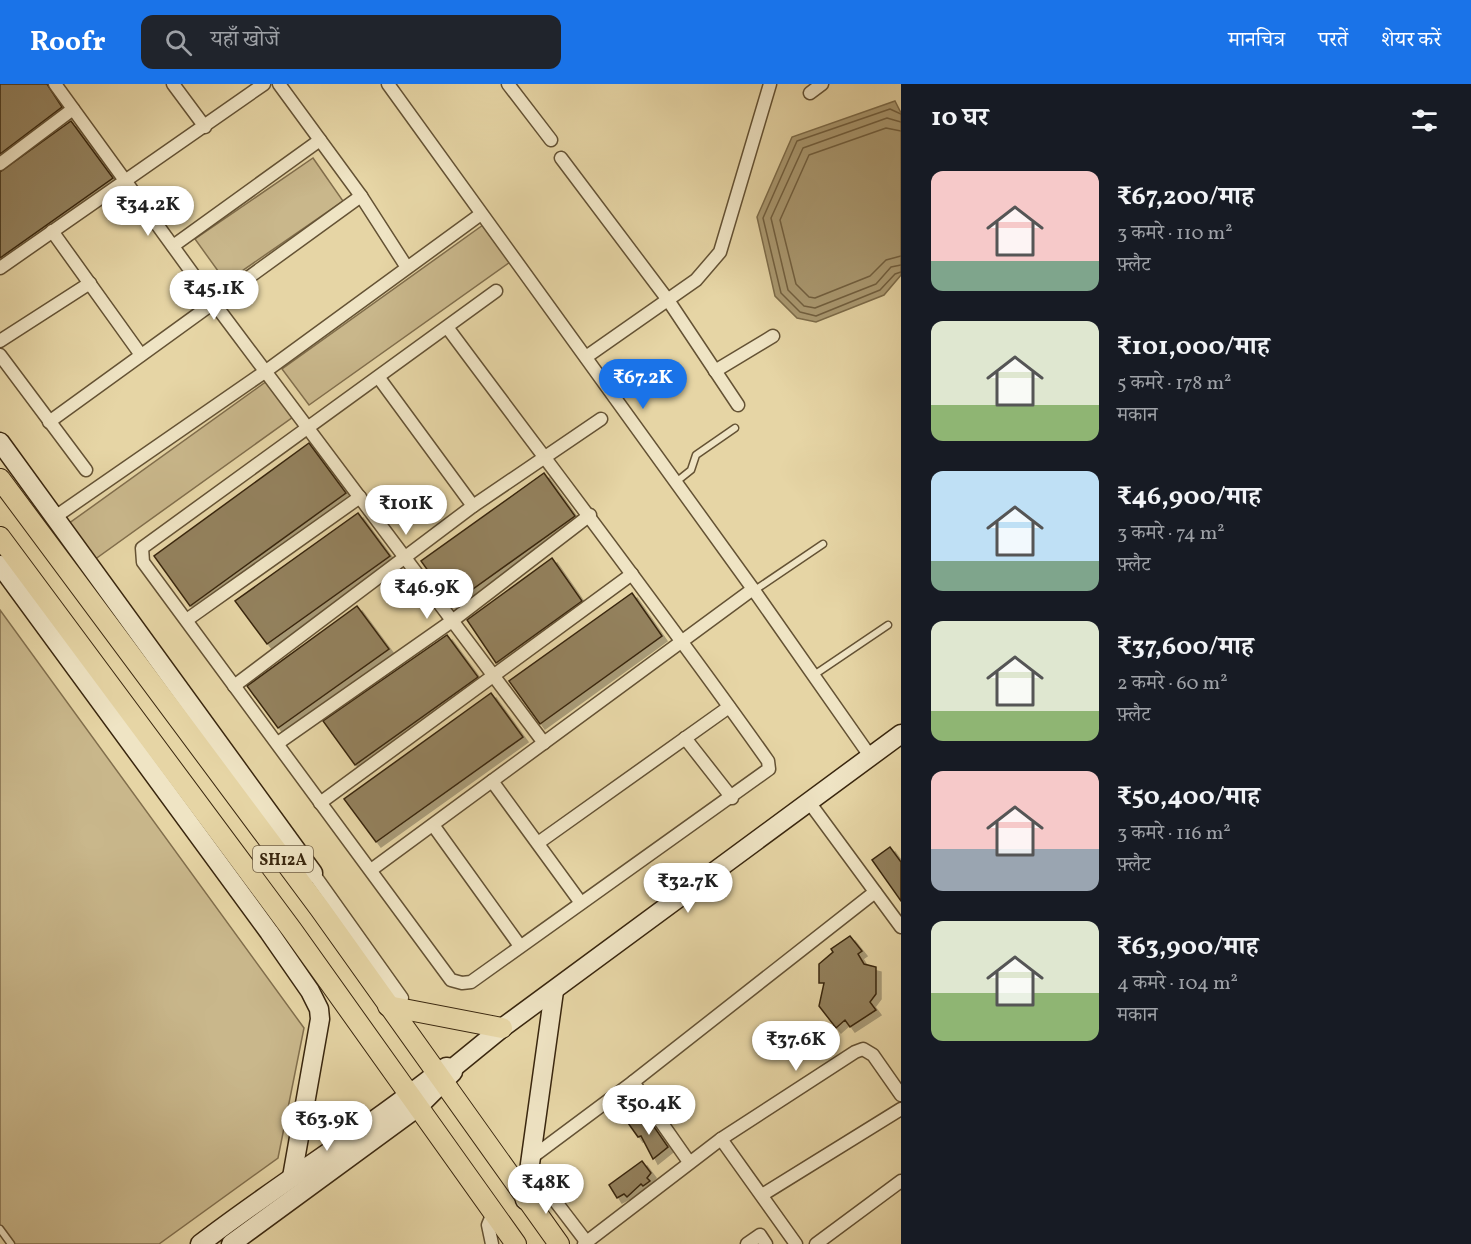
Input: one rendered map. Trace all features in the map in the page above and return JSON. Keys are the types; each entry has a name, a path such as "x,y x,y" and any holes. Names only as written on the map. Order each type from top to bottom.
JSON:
{"main road":[{"name":"SH12A","path":"0,479 307,878 395,1002 525,1200 559,1244"},
{"name":"SH12A","path":"0,537 273,904 516,1244"},
{"path":"395,1002 502,1028"}],"street":[{"path":"55,84 213,303 544,743"},
{"path":"173,84 205,127"},
{"path":"0,268 125,178 205,127 264,84"},
{"path":"279,84 362,196 406,266"},
{"path":"388,84 754,590 870,756"},
{"path":"508,84 551,140"},
{"path":"586,357 696,280 720,252 770,84"},
{"path":"810,93 822,84"},
{"path":"0,164 73,109"},
{"path":"173,246 320,140"},
{"path":"561,158 668,300 738,405"},
{"path":"49,422 362,196"},
{"path":"55,517 266,371 406,266 482,214"},
{"path":"52,231 141,355"},
{"path":"0,341 90,283"},
{"path":"447,327 590,515 768,761 769,769 732,798 471,982 462,983 451,980 320,803 188,620 143,562 142,548 496,291"},
{"path":"715,371 773,336"},
{"path":"0,355 86,470"},
{"path":"379,378 473,506"},
{"path":"234,686 404,556 543,456 601,419"},
{"path":"0,442 307,878"},
{"path":"188,620 360,497"},
{"path":"278,743 452,621 590,515"},
{"path":"2,572 310,991 319,1010 320,1019 292,1177"},
{"path":"320,803 632,574"},
{"path":"371,870 754,590"},
{"path":"538,843 729,706"},
{"path":"231,1244 414,1101 502,1028 901,734"},
{"path":"685,738 732,798"},
{"path":"492,781 581,903"},
{"path":"809,802 901,927"},
{"path":"433,825 520,946"},
{"path":"531,1163 875,892"},
{"path":"256,916 273,904"},
{"path":"525,1200 554,990"},
{"path":"531,1163 586,1243 721,1139 863,1048 873,1055 901,1095"},
{"path":"633,1082 689,1162"},
{"path":"200,1244 292,1177 414,1101"},
{"path":"762,1195 901,1109"},
{"path":"721,1139 796,1244"},
{"path":"816,1244 901,1181"},
{"path":"492,1244 488,1225 493,1213"},
{"path":"747,1244 760,1235 766,1244"}],"lane":[{"path":"676,482 691,470 696,455 735,428"},
{"path":"754,590 823,544"},
{"path":"814,675 888,625"},
{"path":"0,1229 11,1244"}],"shaded area":[{"path":"313,158 343,201 226,282 195,239"},
{"path":"483,225 510,262 309,405 282,369"},
{"path":"267,381 293,417 87,565 61,529"},
{"path":"0,610 304,1028 278,1158 159,1244 8,1244 0,1232"}],"water":[{"path":"895,101 901,113 901,275 884,295 816,322 797,318 775,296 757,217 792,137"}],"building":[{"path":"0,84 47,84 62,107 0,154"},
{"path":"71,121 113,178 0,258 0,172"},
{"path":"309,443 346,493 190,606 154,556"},
{"path":"544,473 575,516 452,604 421,561"},
{"path":"358,513 390,556 267,644 235,601"},
{"path":"552,558 582,601 496,663 467,620"},
{"path":"632,593 662,636 540,724 509,681"},
{"path":"357,606 389,649 278,728 247,686"},
{"path":"447,635 478,677 355,765 323,721"},
{"path":"491,693 523,737 376,842 344,799"},
{"path":"890,847 901,862 901,901 872,860"},
{"path":"850,936 862,951 858,954 864,964 876,967 876,994 870,1002 876,1010 850,1027 845,1020 836,1028 819,1006 824,983 819,983 819,964 833,952 831,949"},
{"path":"640,1115 645,1120 648,1118 668,1147 653,1159 641,1136 638,1137 628,1123"},
{"path":"642,1161 651,1173 647,1178 650,1181 643,1186 641,1184 627,1197 624,1194 617,1198 609,1185"}]}
